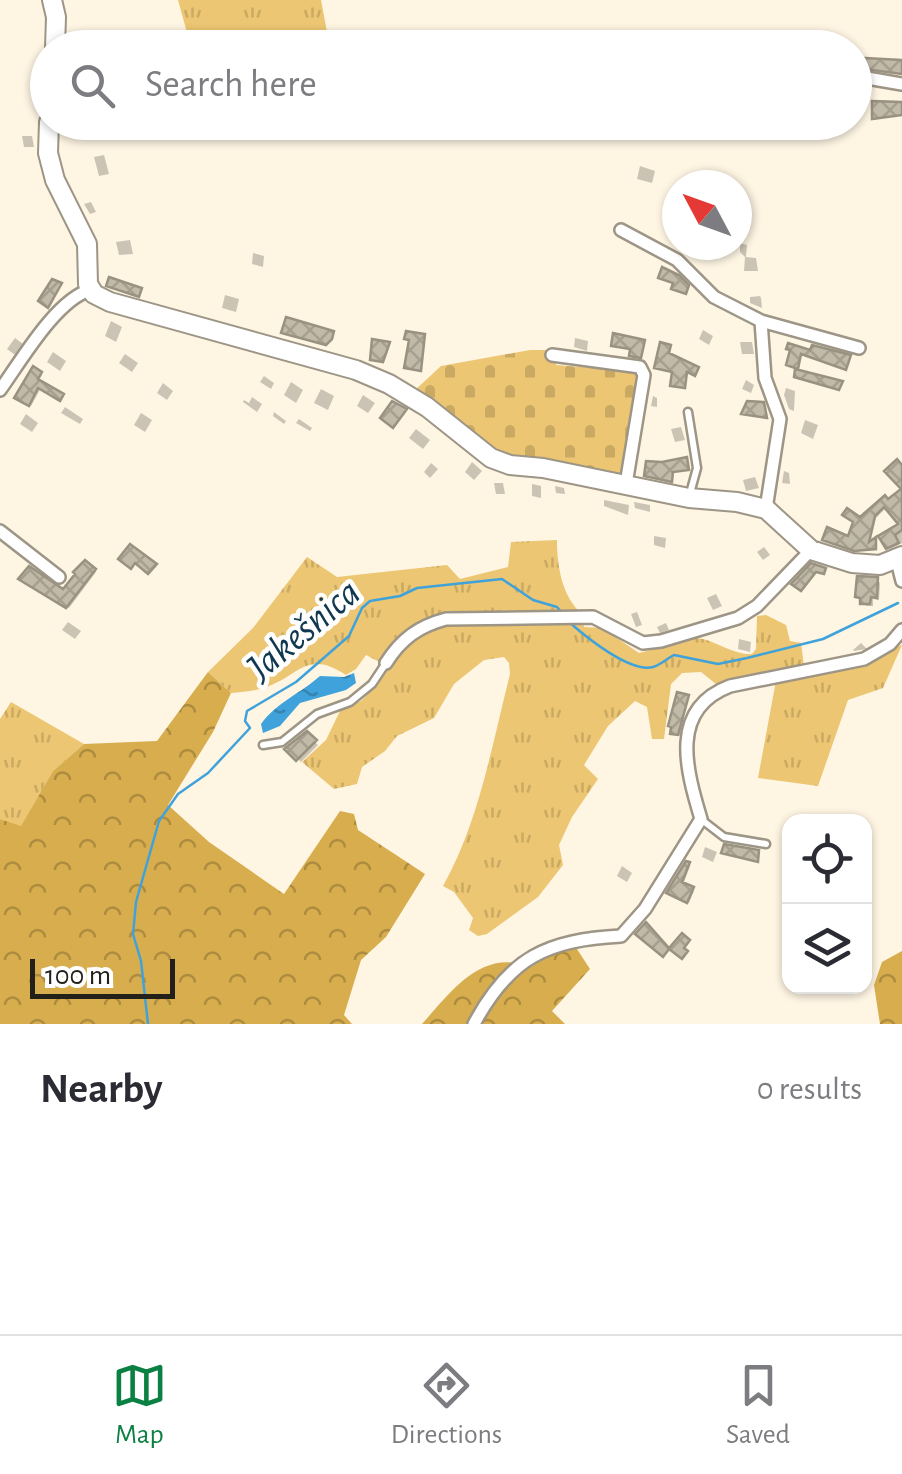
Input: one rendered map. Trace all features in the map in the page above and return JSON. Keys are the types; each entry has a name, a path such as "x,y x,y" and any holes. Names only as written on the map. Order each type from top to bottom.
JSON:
{"street":[{"path":"52,0 56,30"},
{"path":"872,79 902,84"},
{"path":"48,140 54,180 87,244 90,290"},
{"path":"622,230 677,260 714,297 762,320 860,348"},
{"path":"90,290 110,302 356,370 417,400 492,458 510,465 766,510 812,550 852,564 880,565 899,559 902,580"},
{"path":"0,390 58,313 72,298 90,290"},
{"path":"762,320 765,378 780,419 766,510"},
{"path":"552,354 640,367 644,375 626,484"},
{"path":"0,532 59,577"},
{"path":"386,662 410,634 446,619 593,617 642,643 661,642 738,618 758,606 812,550"},
{"path":"474,1024 499,986 544,950 578,938 620,936 645,909 702,819 686,759 687,734 700,704 711,693 864,659 890,644 902,630"}],"lane":[{"path":"688,412 697,468 689,498"},
{"path":"263,745 282,742 317,714 350,702 372,684 386,662"},
{"path":"702,819 724,837 766,844"}],"green space":[{"path":"178,0 321,0 327,30 186,30"},
{"path":"530,350 557,350 556,365 630,371 638,376 623,477 506,458 413,392 441,366"},
{"path":"557,540 562,580 582,614 584,627 602,628 639,653 696,638 752,654 756,649 757,616 766,615 786,625 790,641 801,643 804,666 811,674 902,645 883,688 848,700 818,786 758,778 775,686 767,673 716,684 701,672 682,673 671,684 664,739 652,739 647,707 635,701 608,726 584,765 598,779 572,817 559,845 563,865 538,897 487,934 478,936 469,930 473,918 454,892 443,886 466,836 483,783 510,674 504,657 484,660 454,684 434,718 397,736 385,751 362,767 357,784 334,789 302,762 326,740 340,711 361,701 387,666 366,655 346,675 321,664 312,665 264,688 231,693 208,672 253,628 307,557 337,577 447,565 460,579 508,567 511,542"},
{"path":"208,672 231,693 213,732 168,805 209,842 284,894 340,811 354,814 358,830 425,874 386,937 361,960 344,1015 352,1024 0,1024 0,819 21,826 53,771 84,744 157,741"},
{"path":"11,702 84,744 53,771 21,827 0,819 0,719"},
{"path":"575,946 590,969 552,1011 565,1024 422,1024 456,986 482,968 497,963 531,967 547,956"},
{"path":"902,951 902,1024 880,1024 874,985 882,962"}],"water":[{"path":"354,673 356,683 346,690 300,703 280,726 263,733 261,724 267,717 320,676 344,677"}],"building":[{"path":"872,58 902,60 902,74 872,70"},
{"path":"872,101 902,102 902,115 872,119"},
{"path":"662,267 689,285 686,294 671,289 673,283 658,278"},
{"path":"109,277 142,288 139,297 106,286"},
{"path":"52,279 62,283 48,308 38,301"},
{"path":"286,317 334,331 332,339 326,345 281,333"},
{"path":"406,331 425,334 421,371 404,368 409,340 404,339"},
{"path":"613,333 645,340 641,358 629,356 630,349 611,346"},
{"path":"372,339 390,342 383,362 370,360"},
{"path":"660,342 671,345 669,353 699,367 695,376 687,372 685,388 670,386 672,372 654,368"},
{"path":"788,343 851,355 846,370 801,354 798,369 786,365"},
{"path":"33,366 42,372 38,379 64,394 60,401 38,388 29,406 14,398"},
{"path":"795,369 843,381 839,390 794,377"},
{"path":"392,401 407,409 393,428 380,418"},
{"path":"747,401 764,402 767,418 741,414"},
{"path":"687,457 689,470 673,472 672,482 644,476 646,461"},
{"path":"897,459 902,465 902,530 895,535 899,543 886,549 878,536 898,524 884,507 875,516 869,542 876,537 876,549 854,551 822,540 827,527 848,536 853,522 842,515 847,508 860,517 885,495 888,499 901,489 884,471"},
{"path":"130,544 157,564 148,574 135,563 131,569 118,559"},
{"path":"85,560 96,569 66,608 18,579 29,566 63,589"},
{"path":"811,563 826,568 824,574 816,572 801,591 791,584"},
{"path":"857,576 878,577 877,598 871,597 870,604 860,604 860,598 855,597"},
{"path":"677,692 689,695 678,735 670,734 668,726"},
{"path":"307,731 317,740 296,761 284,749"},
{"path":"724,844 759,850 758,862 721,853"},
{"path":"686,861 690,862 682,882 694,887 687,903 666,893"},
{"path":"646,922 669,948 682,933 690,940 682,959 669,949 663,957 635,934"}],"waterway":[{"name":"Jakešnica","path":"148,1024 141,961 133,934 136,902 159,821 178,794 208,773 250,728 245,721 247,711 296,682 349,636 362,608 370,601 400,596 417,588 502,579 562,613"},
{"name":"Jakešnica","path":"569,622 633,665 653,667 674,655 718,664 823,639 898,603"}]}
